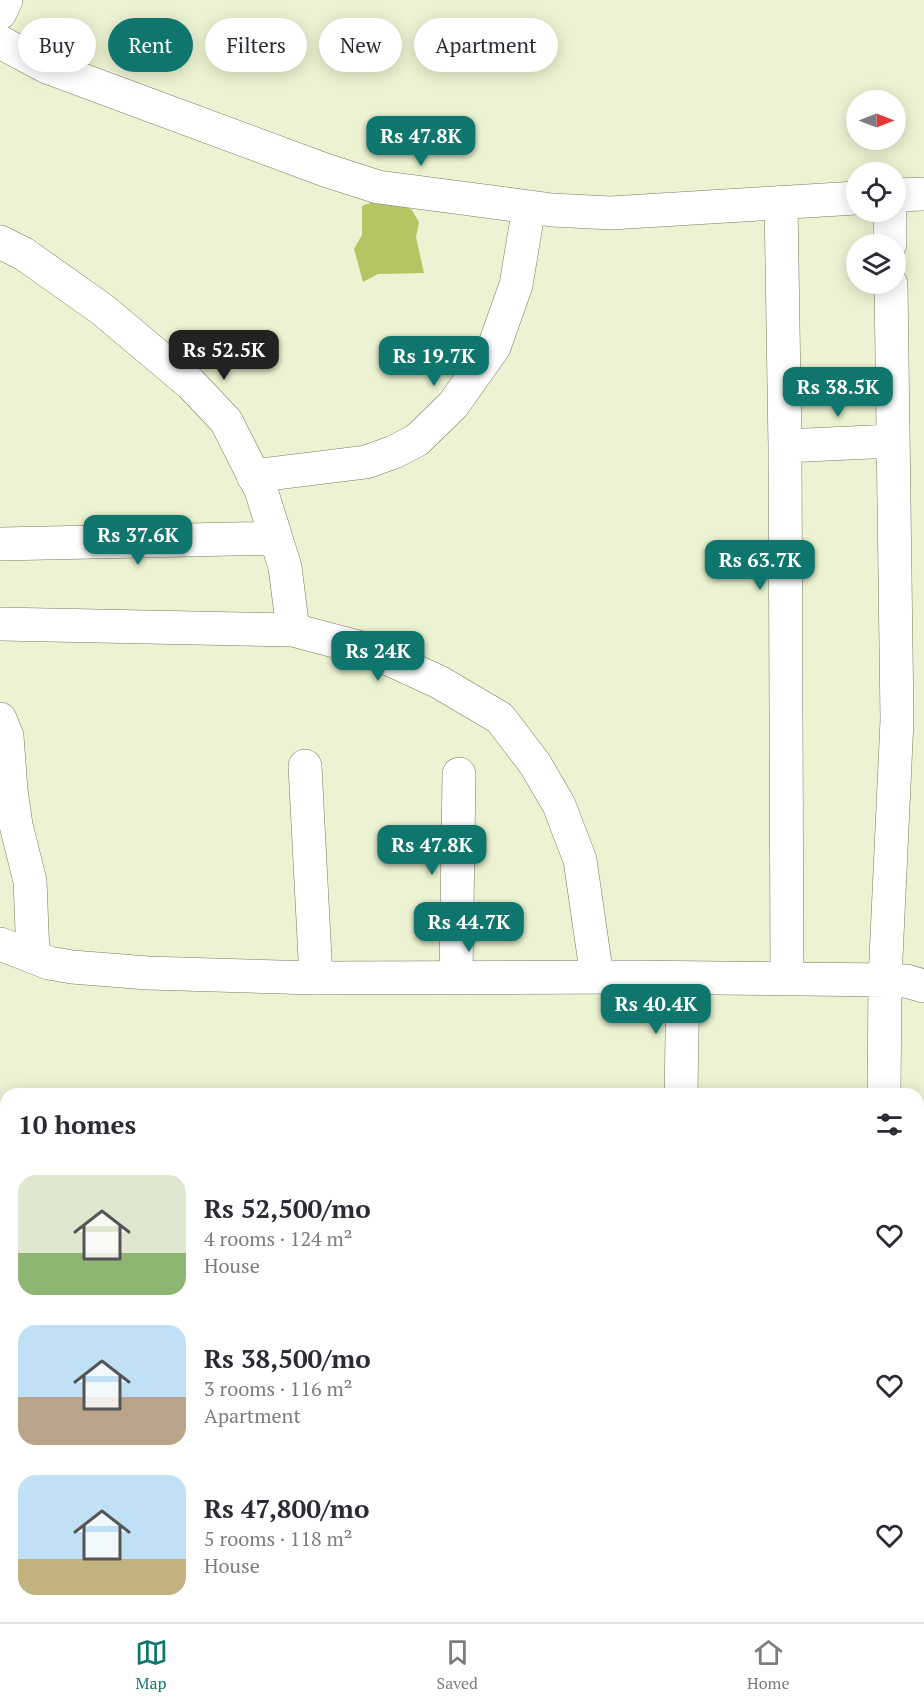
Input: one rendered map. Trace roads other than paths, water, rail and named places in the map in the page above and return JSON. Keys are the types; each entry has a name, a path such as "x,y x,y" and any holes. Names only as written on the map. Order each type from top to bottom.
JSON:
{"street":[{"path":"0,13 6,0"},
{"path":"0,42 47,67 378,187 529,207 610,213 846,199"},
{"path":"906,195 924,194"},
{"path":"781,202 785,446 787,979"},
{"path":"253,476 366,462 394,452 417,440 453,405 494,347 516,285 529,207"},
{"path":"0,242 24,254 103,310 191,384 226,421 261,490 285,567 293,630"},
{"path":"884,1088 885,980 910,743 893,441 891,294"},
{"path":"785,446 893,441"},
{"path":"0,544 275,538"},
{"path":"0,624 293,630 369,650 439,682 500,718 535,765 559,805 580,860 597,977"},
{"path":"0,719 7,736 11,790 30,881 33,956"},
{"path":"305,766 316,978"},
{"path":"456,978 459,774"},
{"path":"0,944 49,963 148,973 316,978 597,977 885,980 906,981 924,986"},
{"path":"681,1088 683,978"}]}
